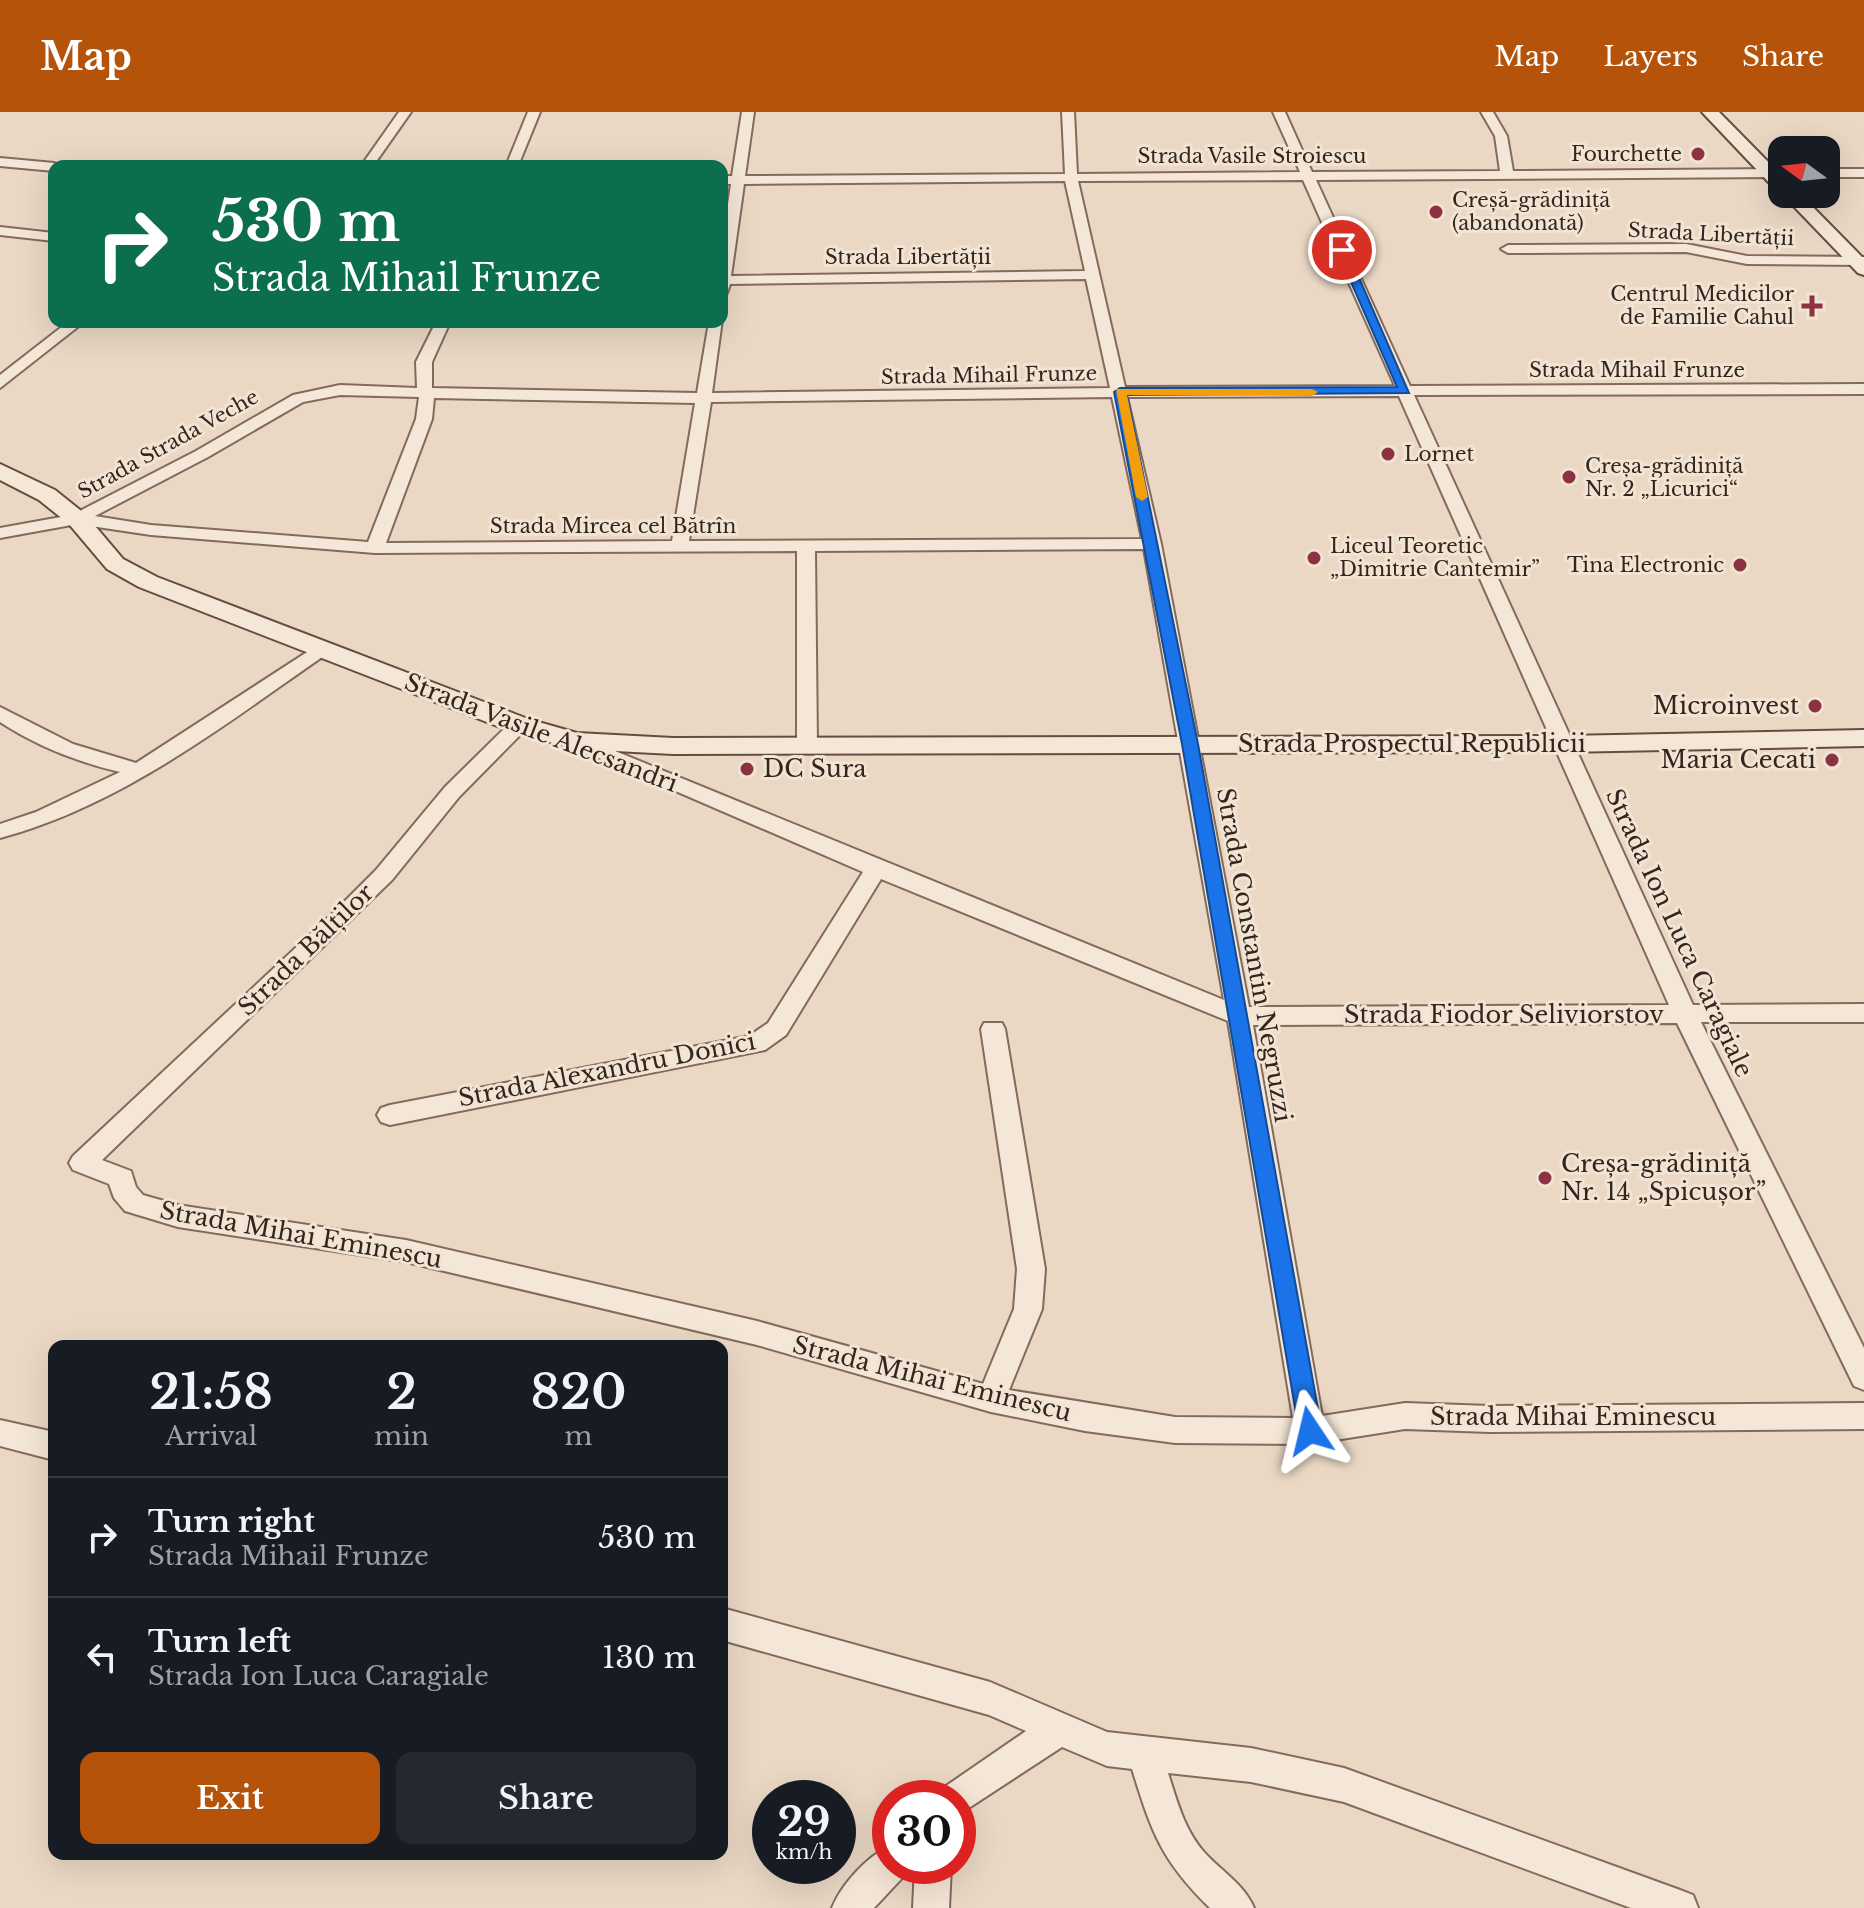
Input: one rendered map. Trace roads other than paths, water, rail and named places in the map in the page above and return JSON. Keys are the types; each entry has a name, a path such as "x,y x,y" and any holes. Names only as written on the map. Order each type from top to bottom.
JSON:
{"main road":[{"path":"1710,112 1768,166"},
{"path":"1804,208 1861,263"},
{"name":"Strada Vasile Alecsandri","path":"0,471 47,495 77,519 100,551 132,573 519,725 576,741"},
{"name":"Strada Prospectul Republicii","path":"576,741 645,746 807,746 1564,744 1864,738"}],"street":[{"path":"371,160 405,112"},
{"path":"514,160 534,112"},
{"path":"728,246 748,112"},
{"name":"Strada Constantin Negruzzi","path":"1068,112 1071,178 1152,544 1239,1016 1310,1431"},
{"name":"Strada Ion Luca Caragiale","path":"1279,112 1685,1014 1864,1377"},
{"path":"1487,112 1501,136 1507,158 1507,175"},
{"path":"0,162 48,166"},
{"name":"Strada Vasile Stroiescu","path":"728,180 1768,173"},
{"path":"1840,173 1864,173"},
{"path":"0,231 48,236"},
{"name":"Strada Libertății","path":"1508,249 1686,248 1747,260 1861,263"},
{"name":"Strada Libertății","path":"728,283 1094,275"},
{"path":"0,383 69,328"},
{"path":"375,548 424,419 428,390 422,380 423,365 440,328"},
{"path":"679,549 715,328"},
{"path":"0,358 24,363"},
{"name":"Strada Mihail Frunze","path":"308,394 340,390 428,390 564,398 702,399 1120,392 1864,389"},
{"name":"Strada Strada Veche","path":"0,533 77,519 308,394"},
{"name":"Strada Mircea cel Bătrîn","path":"77,519 151,530 375,548 679,549 1152,544"},
{"path":"806,547 807,746"},
{"path":"0,831 76,802 138,770 321,649"},
{"path":"0,713 42,739 79,754 138,770"},
{"name":"Strada Bălților","path":"82,1163 384,875 452,792 519,725"},
{"name":"Strada Vasile Alecsandri","path":"576,741 876,869 1239,1016"},
{"name":"Strada Alexandru Donici","path":"390,1115 756,1044 777,1029 876,869"},
{"name":"Strada Fiodor Seliviorstov","path":"1239,1016 1864,1013"},
{"path":"991,1399 1028,1309 1031,1269 993,1029"},
{"name":"Strada Mihai Eminescu","path":"82,1163 122,1178 123,1191 134,1203 178,1216 406,1251 757,1333 991,1399 1085,1418 1175,1430 1310,1431 1405,1416 1490,1419 1864,1416"},
{"path":"0,1433 48,1445"},
{"path":"728,1626 990,1699 1107,1749 1145,1756 1251,1765 1344,1785 1680,1908"},
{"path":"976,1786 1057,1730"},
{"path":"1145,1756 1168,1829 1191,1864 1236,1908"},
{"path":"850,1908 872,1884"},
{"path":"931,1908 932,1884"}],"place":[{"name":"Fourchette","path":"1698,154"},
{"name":"Creșă-grădiniță (abandonată)","path":"1436,212"},
{"name":"Centrul Medicilor de Familie Cahul","path":"1812,306"},
{"name":"Lornet","path":"1388,454"},
{"name":"Creșa-grădiniță Nr. 2 „Licurici“","path":"1569,477"},
{"name":"Liceul Teoretic „Dimitrie Cantemir”","path":"1314,558"},
{"name":"Tina Electronic","path":"1740,565"},
{"name":"Microinvest","path":"1815,706"},
{"name":"Maria Cecati","path":"1832,760"},
{"name":"DC Sura","path":"747,769"},
{"name":"Creșa-grădiniță Nr. 14 „Spicușor”","path":"1545,1178"}]}
